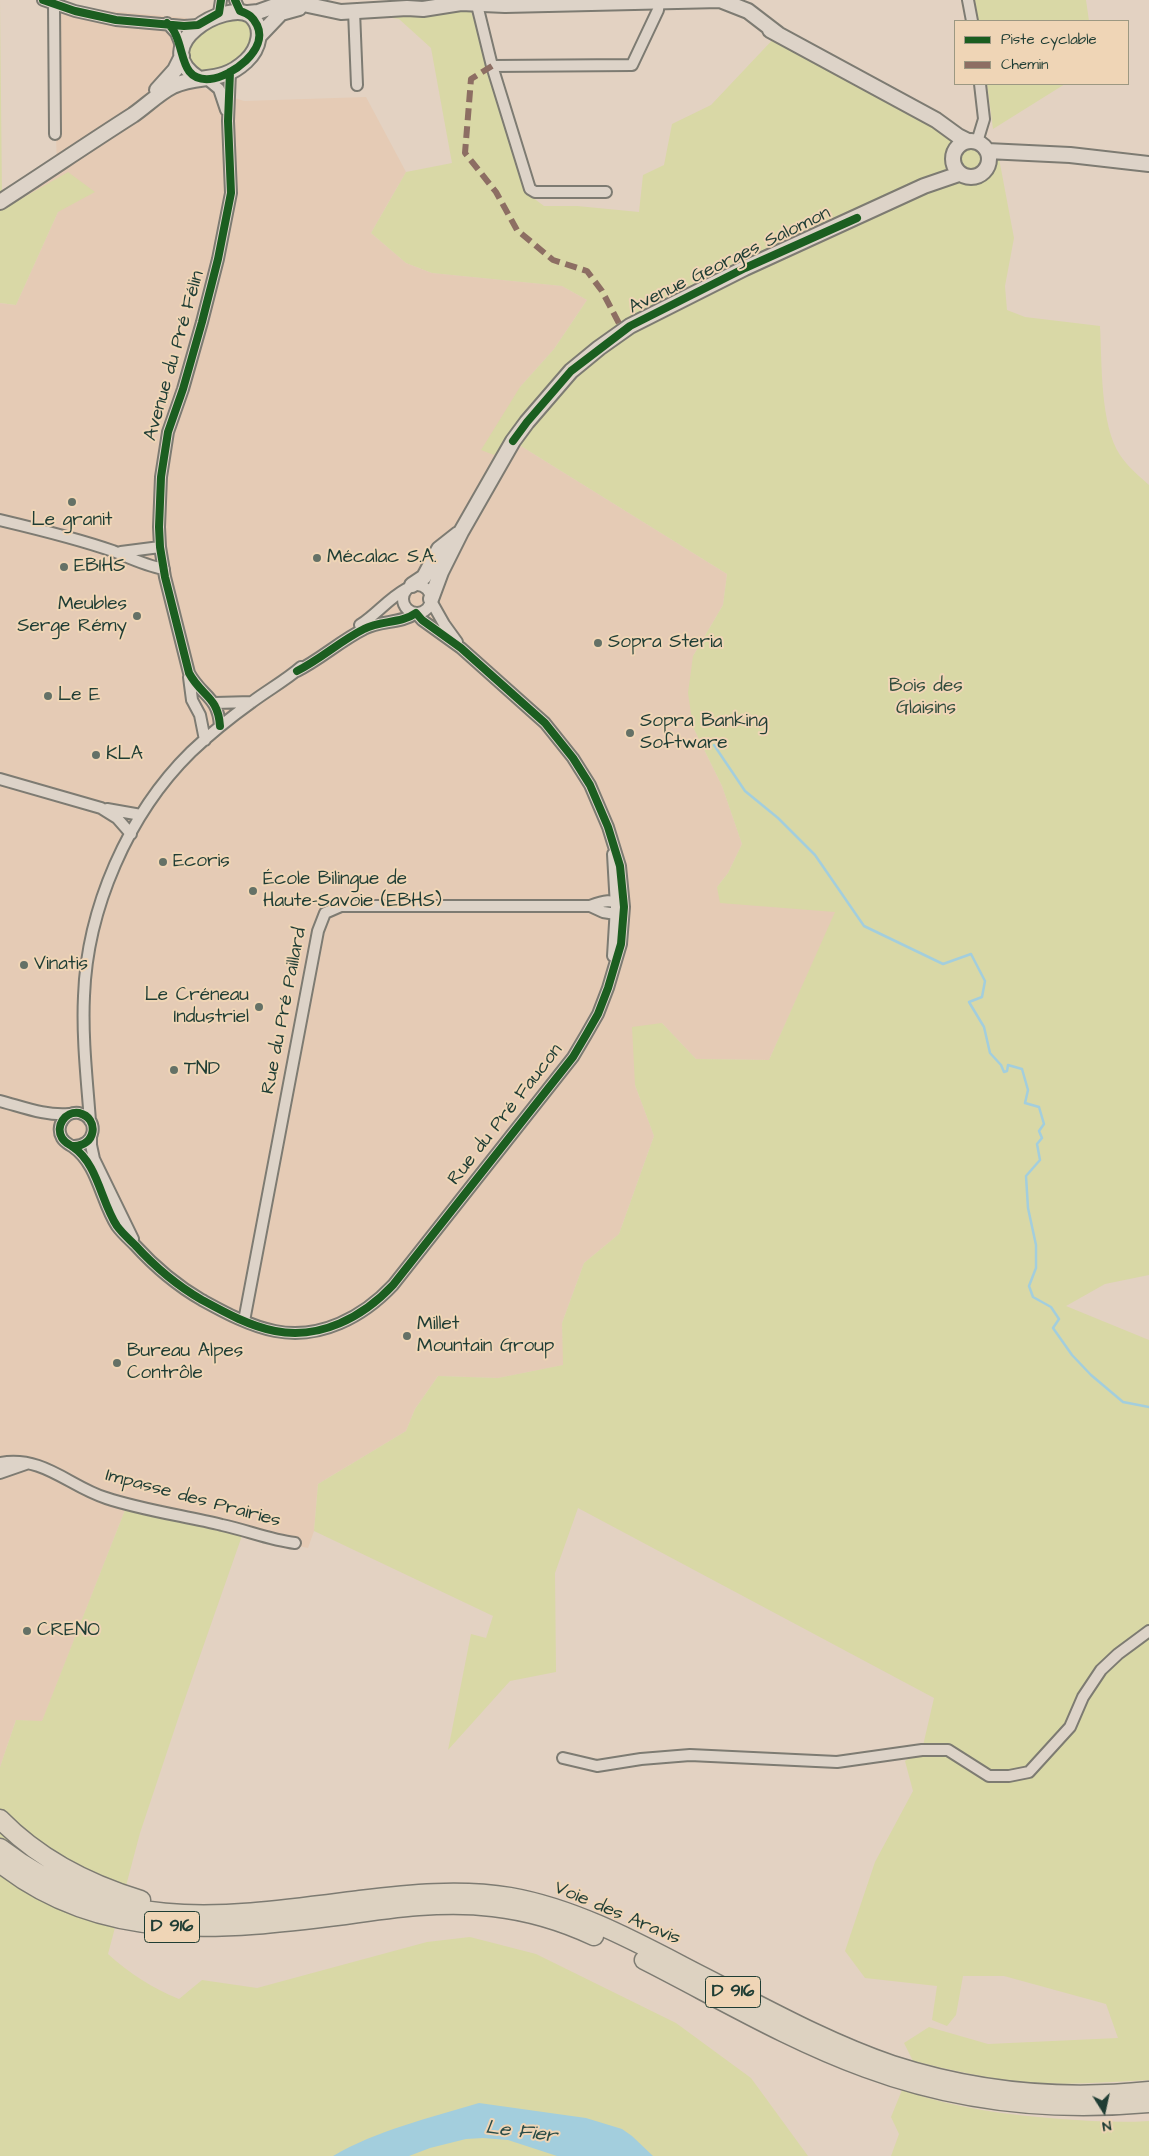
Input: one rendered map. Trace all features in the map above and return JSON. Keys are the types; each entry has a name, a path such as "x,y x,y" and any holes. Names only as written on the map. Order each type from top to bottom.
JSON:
{"highway":[{"path":"0,1819 44,1856 94,1884 123,1895 157,1904 234,1914"},
{"name":"Voie des Aravis","path":"0,1848 26,1866 55,1882 111,1904 170,1914 234,1914 425,1894 476,1893 511,1897 565,1911 617,1933 797,2024 866,2055 899,2067 954,2082 1020,2092 1091,2095 1149,2091"},
{"name":"Voie des Aravis","path":"0,1863 29,1882 72,1904 97,1913 147,1924 181,1928 269,1924 428,1905 492,1907 524,1912 592,1935 809,2043 864,2068 892,2078 948,2093 1016,2104 1083,2107 1149,2103"},
{"path":"0,1868 29,1882"}],"main road":[{"path":"407,8 431,0"},
{"path":"518,0 534,3"},
{"path":"136,113 175,70 182,52 184,40 220,7 241,8 258,12 289,1 341,12 407,8 423,9 478,1 505,6 567,2 720,0 748,11 778,34 936,120 980,149 986,170 978,176 969,178 955,163 946,136 919,111"},
{"path":"0,202 136,113 171,87 230,72 247,60 253,53 260,35 281,13 311,6"},
{"path":"241,8 259,28 260,35"},
{"path":"182,52 184,64 190,73 203,78"},
{"path":"955,163 957,147 1038,154 1070,154 1149,164"},
{"name":"Avenue Georges Salomon","path":"431,600 441,572 461,532 513,441 571,371 630,326 745,268 924,186 955,163"},
{"name":"Avenue Georges Salomon","path":"409,587 424,577 439,549 461,532"}],"street":[{"path":"43,0 75,11 116,20 198,26"},
{"path":"968,0 972,20"},
{"path":"478,1 492,66 530,189 535,192 606,192"},
{"path":"492,66 632,65 658,10 659,2"},
{"path":"54,4 55,134"},
{"path":"354,11 357,85"},
{"path":"167,23 176,33 182,52"},
{"name":"Avenue du Pré Félin","path":"215,703 196,685 190,673 164,569 160,547 160,482 168,432 183,389 204,316 231,193 228,121 230,72"},
{"name":"Avenue du Pré Félin","path":"203,78 219,89 224,99 228,121"},
{"path":"980,85 984,119 980,149"},
{"path":"0,520 113,552 149,566 164,569"},
{"path":"113,552 129,553 160,547"},
{"path":"39,1112 59,1130 63,1140 73,1146 84,1144 92,1136 84,1044 84,1004 90,951 101,903 121,854 141,815 169,777 190,753 220,726 315,655 372,617 391,598 409,587 424,586 429,592 431,600 424,611 416,613 407,619 379,622 364,629 318,660 297,670"},
{"path":"409,587 402,596 403,604 408,610 416,613"},
{"name":"Rue du Pré Faucon","path":"431,600 460,648"},
{"name":"Rue du Pré Faucon","path":"73,1146 88,1162 117,1226 170,1280 209,1304 267,1329 283,1332 318,1330 349,1320 366,1310 384,1295 572,1056 598,1014 613,970 619,907 613,845 604,816 581,770 545,723 460,648 422,620 416,613"},
{"name":"Avenue du Pré Félin","path":"190,673 189,685 192,700 200,715 205,740"},
{"path":"220,726 219,713 215,703 252,702"},
{"path":"200,715 220,726"},
{"path":"0,779 101,808 141,815"},
{"path":"101,808 117,818 131,834"},
{"name":"Rue du Pré Paillard","path":"244,1320 318,931 325,913 341,906 590,906 603,912 619,907"},
{"path":"59,1130 62,1121 72,1114 88,1093"},
{"path":"0,1101 39,1112 86,1116 90,1120"},
{"name":"Rue du Pré Faucon","path":"92,1136 91,1144 94,1159 136,1246"},
{"name":"Impasse des Prairies","path":"0,1463 10,1461 56,1472 105,1498 244,1530 275,1540 295,1543"},
{"path":"0,1473 27,1464"},
{"path":"563,1758 597,1766 641,1759 690,1755 837,1762 922,1750 948,1750 989,1776 1009,1776 1029,1772 1070,1727 1082,1697 1102,1670 1118,1654 1149,1632"}],"shaded area":[{"path":"51,0 65,7 187,18 180,81 244,101 366,97 406,172 371,233 406,263 432,273 562,286 587,300 554,349 520,387 508,438 727,574 723,605 693,656 693,727 722,786 742,844 728,873 717,887 836,912 769,1060 696,1059 662,1023 635,1085 654,1136 619,1234 584,1263 562,1323 564,1365 498,1378 438,1376 415,1409 406,1431 318,1484 314,1531 308,1548 125,1510 42,1722 16,1720 0,1767 0,303 16,305 58,212 68,173 0,211 0,197 57,164"}],"green space":[{"path":"0,0 2,196 0,197"},
{"path":"975,0 1086,0 1089,20 978,20"},
{"name":"Bois des Glaisins","path":"471,11 528,194 544,206 577,206 639,212 643,175 664,165 672,124 711,105 778,34 998,153 1014,238 1005,286 1007,310 1025,317 1100,326 1103,393 1113,442 1120,455 1130,467 1149,485 1149,1275 1105,1284 1066,1306 1149,1340 1149,2080 1072,2084 1012,2081 913,2061 904,2043 929,2027 988,2044 1118,2038 1106,2004 1004,1976 963,1976 956,2015 947,2026 932,2020 937,1986 865,1978 845,1951 875,1862 913,1791 905,1761 922,1750 934,1698 578,1508 555,1573 556,1672 510,1681 448,1750 471,1634 486,1638 493,1616 314,1531 318,1484 406,1431 415,1409 438,1376 498,1378 563,1365 562,1323 584,1263 619,1234 654,1136 635,1085 632,1027 662,1023 696,1059 769,1060 835,912 720,903 717,887 728,873 742,844 722,786 693,727 688,693 693,656 723,605 727,574 508,438 494,455 481,450 520,387 554,349 587,300 562,286 432,273 406,263 371,233 406,172 452,163 431,48 399,19 358,13"},
{"path":"235,19 244,19 253,39 243,55 234,64 222,70 204,75 191,64 187,56 190,48 199,35 211,26"},
{"path":"987,85 1063,85 993,129"},
{"path":"68,172 95,192 58,212 16,305 0,303 0,211"},
{"path":"125,1510 244,1530 140,1833 108,1954 141,1980 179,1999 202,1980 257,1988 427,1942 470,1937 536,1954 676,2023 751,2078 808,2156 0,2156 0,1767 16,1720 42,1721"},
{"path":"902,2090 941,2102 1000,2113 1094,2121 1149,2121 1149,2156 891,2156 899,2134 891,2117"}],"water":[{"name":"Le Fier","path":"479,2103 586,2118 622,2129 653,2156 557,2156 508,2140 483,2138 466,2139 430,2148 409,2156 333,2156 386,2132"}],"waterway":[{"path":"714,745 745,791 778,818 815,855 864,926 943,964 971,954 985,981 982,997 969,1002 984,1027 990,1053 1001,1065 1004,1072 1007,1071 1008,1065 1022,1069 1028,1090 1025,1103 1039,1107 1044,1124 1039,1131 1042,1138 1037,1144 1040,1160 1026,1176 1028,1208 1036,1245 1036,1268 1029,1286 1033,1297 1051,1307 1059,1319 1053,1328 1072,1355 1091,1375 1123,1402 1149,1407"}],"marked path":[{"path":"492,66 471,79 465,153 496,192 517,230 553,260 587,271 602,291 623,331"}],"cycle path":[{"path":"43,0 75,11 116,20 184,26 198,25 219,13 221,0"},
{"path":"167,23 178,39 183,58 191,74 199,78 210,79 219,77 246,61 258,44 259,34 257,25 250,16 240,11 235,0"},
{"path":"220,726 219,716 213,702 189,673 165,577 159,527 161,477 168,432 183,389 202,322 218,259 231,193 228,121 230,72"},
{"path":"513,441 571,371 630,326 745,268 857,218"},
{"path":"73,1146 87,1142 92,1132 90,1120 79,1113 69,1114 63,1120 60,1129 62,1138 81,1154 88,1163 119,1229 158,1268 183,1288 228,1314 265,1329 292,1333 324,1329 354,1316 381,1297 393,1285 573,1057 598,1014 621,944 624,907 620,866 608,827 590,785 573,758 545,723 461,648 422,620 416,613 404,619 370,626 297,671"}],"place":[{"name":"Le granit","path":"72,502"},
{"name":"Mécalac S.A.","path":"317,558"},
{"name":"EBIHS","path":"64,567"},
{"name":"Meubles Serge Rémy","path":"137,616"},
{"name":"Sopra Steria","path":"598,643"},
{"name":"Le E","path":"48,696"},
{"name":"Sopra Banking Software","path":"630,733"},
{"name":"KLA","path":"96,755"},
{"name":"Ecoris","path":"163,862"},
{"name":"École Bilingue de Haute-Savoie (EBHS)","path":"253,891"},
{"name":"Vinatis","path":"24,965"},
{"name":"Le Créneau Industriel","path":"259,1007"},
{"name":"TND","path":"174,1070"},
{"name":"Millet Mountain Group","path":"407,1336"},
{"name":"Bureau Alpes Contrôle","path":"117,1363"},
{"name":"CRENO","path":"27,1631"}]}
